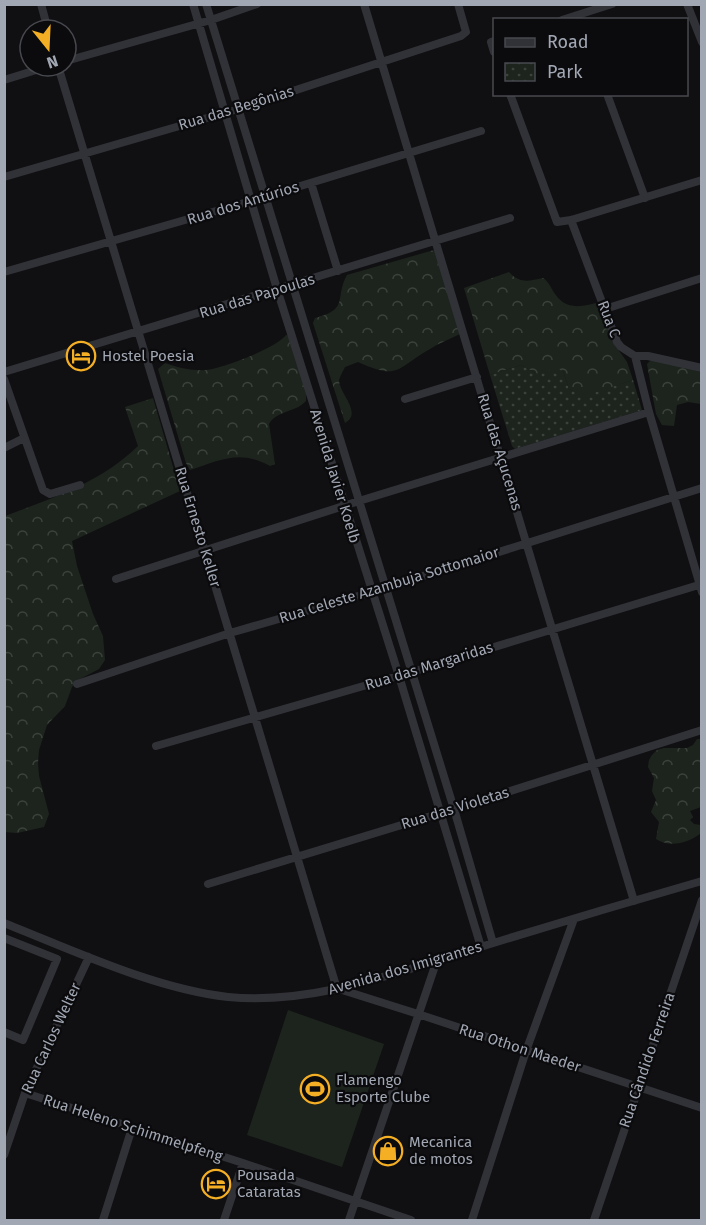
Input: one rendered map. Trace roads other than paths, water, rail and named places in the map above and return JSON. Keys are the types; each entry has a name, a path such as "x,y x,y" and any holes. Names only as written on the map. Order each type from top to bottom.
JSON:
{"street":[{"name":"Avenida Javier Koelb","path":"193,4 277,289 399,676 481,947"},
{"name":"Avenida Javier Koelb","path":"207,4 493,943"},
{"path":"78,58 211,20 257,4"},
{"name":"Rua das Açucenas","path":"364,4 634,900"},
{"name":"Rua das Begônias","path":"4,177 238,109 461,36 466,32 458,4"},
{"path":"578,17 612,4"},
{"path":"687,4 702,42"},
{"name":"Rua Ernesto Keller","path":"62,78 337,989"},
{"path":"511,96 555,220 560,223 702,180"},
{"path":"608,96 645,198"},
{"name":"Rua dos Antúrios","path":"4,272 251,201 481,131"},
{"path":"311,183 338,271"},
{"name":"Rua das Papoulas","path":"4,372 510,218"},
{"name":"Rua C","path":"571,220 617,342 635,356"},
{"path":"605,309 702,278"},
{"path":"701,587 649,412 635,356 648,356 702,368"},
{"path":"405,399 477,377"},
{"path":"4,379 43,490 50,494 80,484"},
{"path":"116,579 345,505 649,412"},
{"path":"4,448 24,438"},
{"name":"Rua Celeste Azambuja Sottomaior","path":"77,684 230,633 372,592 702,488"},
{"name":"Rua das Margaridas","path":"156,746 399,676 553,628 701,587"},
{"name":"Rua das Violetas","path":"208,884 702,730"},
{"name":"Avenida dos Imigrantes","path":"4,923 135,974 181,987 227,997 274,998 337,989 702,881"},
{"name":"Rua Cândido Ferreira","path":"594,1221 637,1086 702,900"},
{"path":"472,1221 526,1051 574,919"},
{"path":"4,938 57,959 23,1040 4,1032"},
{"name":"Rua Carlos Welter","path":"4,1155 25,1093 89,957"},
{"path":"349,1221 437,960"},
{"name":"Rua Othon Maeder","path":"337,989 702,1108"},
{"name":"Rua Heleno Schimmelpfeng","path":"25,1093 243,1163 411,1221"},
{"path":"103,1221 132,1128"},
{"path":"224,1221 243,1163"}],"place":[{"name":"Hostel Poesia","path":"81,356"},
{"name":"Flamengo Esporte Clube","path":"315,1089"},
{"name":"Mecanica de motos","path":"388,1151"},
{"name":"Pousada Cataratas","path":"216,1184"}]}
